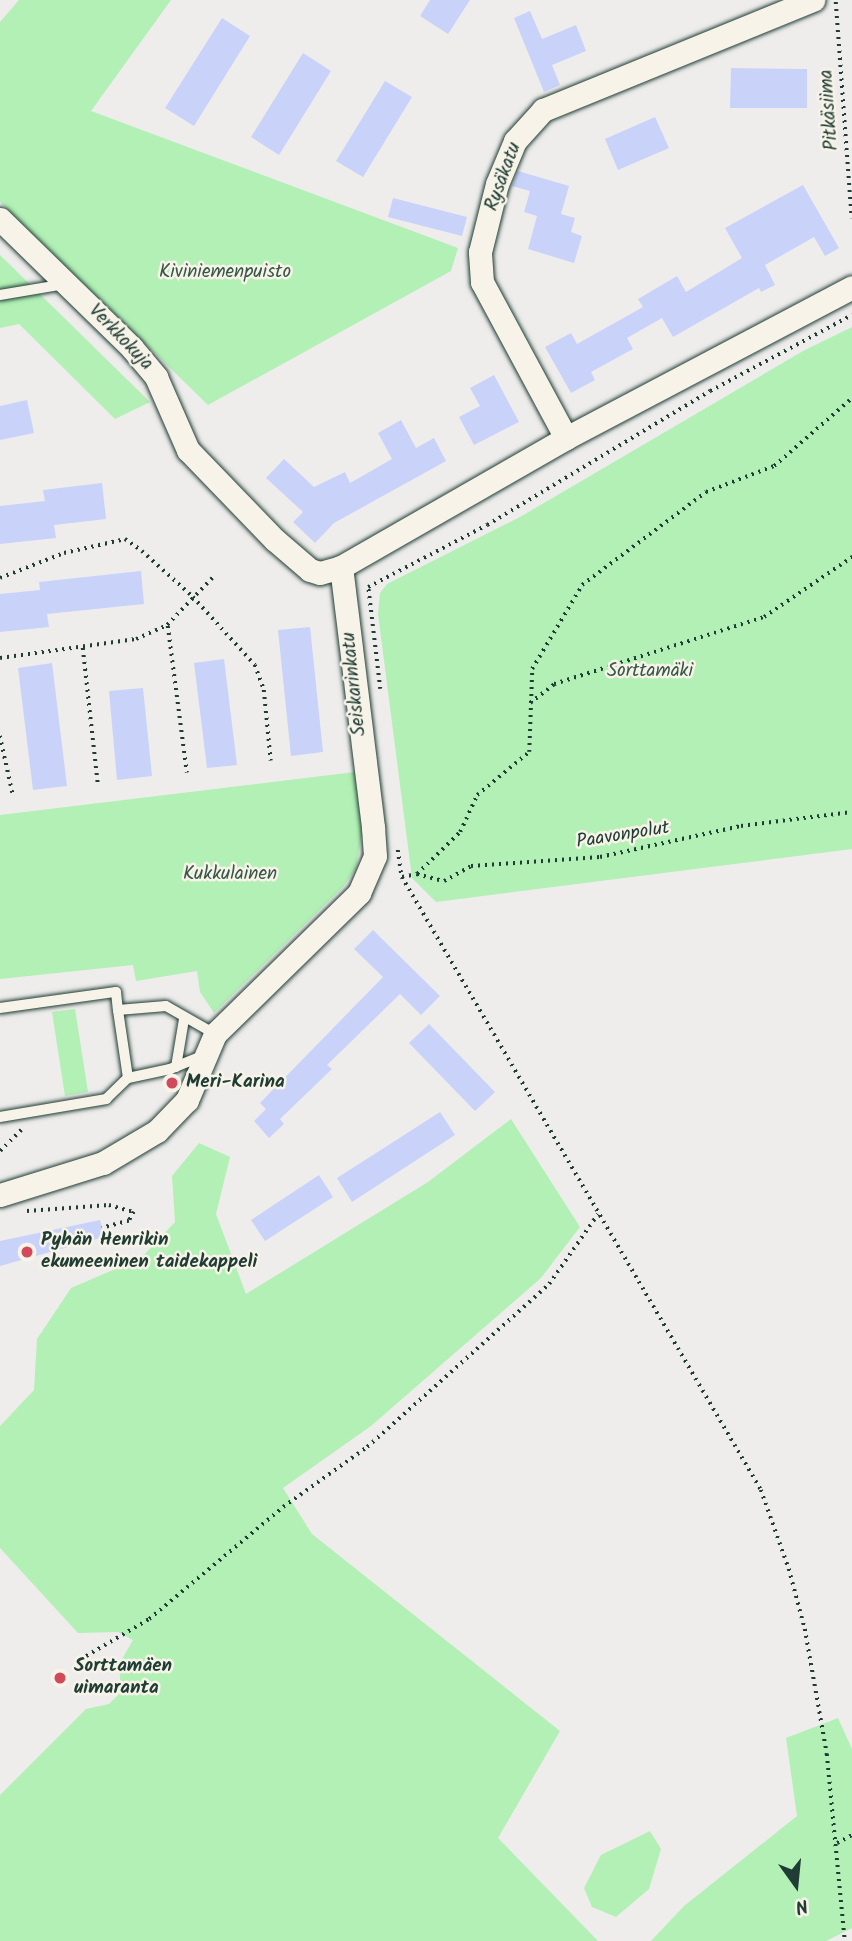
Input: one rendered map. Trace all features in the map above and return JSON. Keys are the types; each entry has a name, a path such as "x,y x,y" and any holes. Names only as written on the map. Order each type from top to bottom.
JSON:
{"street":[{"name":"Rysäkatu","path":"566,438 482,282 480,252 497,184 515,141 543,110 813,0"},
{"name":"Verkkokuja","path":"0,219 156,377 188,450 263,527 310,570 320,573 341,567"},
{"path":"341,567 566,438 852,287"},
{"name":"Seiskarinkatu","path":"7,1204 103,1163 157,1131 187,1100 211,1044 359,893 374,856 341,567"}],"lane":[{"path":"0,295 66,284"},
{"path":"0,1008 116,992 128,1078"},
{"path":"0,1117 106,1099 128,1078 176,1067 211,1044 184,1019 156,1005 118,1010"},
{"path":"176,1067 184,1019"}],"path":[{"name":"Pitkäsiima","path":"836,0 852,218"},
{"path":"381,699 368,587 487,525 710,391 852,315"},
{"path":"417,874 460,832 477,795 529,751 532,669 582,585 706,492 774,466 852,398"},
{"path":"0,578 64,553 125,540 193,597 255,665 264,690 271,761"},
{"path":"530,703 554,684 764,617 852,557"},
{"path":"0,658 136,639 167,625 214,576"},
{"path":"167,625 187,773"},
{"path":"83,648 98,784"},
{"path":"0,737 13,795"},
{"name":"Paavonpolut","path":"402,877 417,874 444,881 471,866 600,857 741,826 852,812"},
{"path":"397,842 402,877 761,1490 789,1569 805,1629 827,1754 845,1941"},
{"path":"7,1204 110,1205 134,1212 128,1221 102,1228"},
{"path":"86,1656 149,1619 283,1507 368,1447 550,1284 598,1214"},
{"path":"836,1843 852,1835"}],"green space":[{"name":"Kiviniemenpuisto","path":"19,0 171,0 91,111 458,248 451,271 208,405 0,202 0,22"},
{"path":"0,255 150,402 115,419 19,324 0,328"},
{"name":"Sorttamäki","path":"852,327 852,849 436,902 412,878 378,614 380,593 387,584 520,517 803,351"},
{"name":"Kukkulainen","path":"355,772 362,834 356,868 344,886 214,1013 200,992 197,971 136,981 133,965 0,979 0,815"},
{"path":"75,1009 88,1092 65,1096 52,1012"},
{"path":"511,1119 580,1227 541,1278 371,1426 283,1488 312,1534 560,1731 498,1838 598,1941 0,1941 0,1795 86,1709 109,1704 121,1692 119,1664 133,1640 118,1632 78,1633 0,1548 0,1426 34,1390 37,1339 71,1288 141,1258 175,1222 172,1176 199,1143 230,1157 216,1214 246,1294 428,1182"},
{"path":"838,1718 852,1749 852,1928 826,1941 651,1941 684,1906 797,1816 786,1738"},
{"path":"650,1831 661,1849 649,1889 616,1917 592,1907 584,1888 601,1855"}],"building":[{"path":"430,0 470,0 448,34 420,16"},
{"path":"530,11 542,39 576,25 586,51 552,65 560,85 544,92 514,18"},
{"path":"222,18 250,36 194,126 165,108"},
{"path":"303,53 331,71 279,155 251,137"},
{"path":"731,68 807,69 807,108 730,108"},
{"path":"385,81 412,97 363,177 336,161"},
{"path":"655,117 669,148 618,170 605,139"},
{"path":"518,171 569,186 561,214 575,218 571,232 582,236 574,263 528,249 537,216 524,212 530,191 512,186"},
{"path":"803,185 839,248 825,256 814,237 765,265 775,285 761,292 759,288 673,337 662,318 627,338 633,349 591,372 595,380 571,393 545,347 571,333 577,344 643,307 638,299 677,276 686,292 742,258 725,228"},
{"path":"393,198 467,217 462,236 388,217"},
{"path":"494,375 519,422 474,445 459,417 480,406 470,388"},
{"path":"27,400 34,433 0,440 0,406"},
{"path":"401,420 416,448 434,438 446,461 334,523 315,543 293,522 303,512 266,478 284,459 314,487 345,472 350,483 392,459 378,433"},
{"path":"102,483 106,519 54,525 56,538 0,544 0,506 45,501 43,490"},
{"path":"141,571 144,604 47,614 49,627 0,632 0,594 40,590 39,582"},
{"path":"310,627 323,752 291,756 278,630"},
{"path":"224,659 237,765 207,768 194,663"},
{"path":"52,663 67,786 33,790 18,668"},
{"path":"143,688 152,776 117,780 109,691"},
{"path":"373,930 440,996 421,1015 400,994 327,1065 332,1069 280,1119 284,1124 269,1138 254,1121 266,1109 260,1103 383,977 354,949"},
{"path":"429,1024 495,1092 475,1111 409,1043"},
{"path":"440,1112 455,1135 352,1202 337,1178"},
{"path":"319,1175 333,1197 265,1241 251,1220"},
{"name":"Pyhän Henrikin ekumeeninen taidekappeli","path":"100,1220 104,1237 0,1266 0,1241"}],"place":[{"name":"Meri-Karina","path":"172,1083"},
{"name":"Pyhän Henrikin ekumeeninen taidekappeli","path":"27,1252"},
{"name":"Sorttamäen uimaranta","path":"60,1678"}]}
